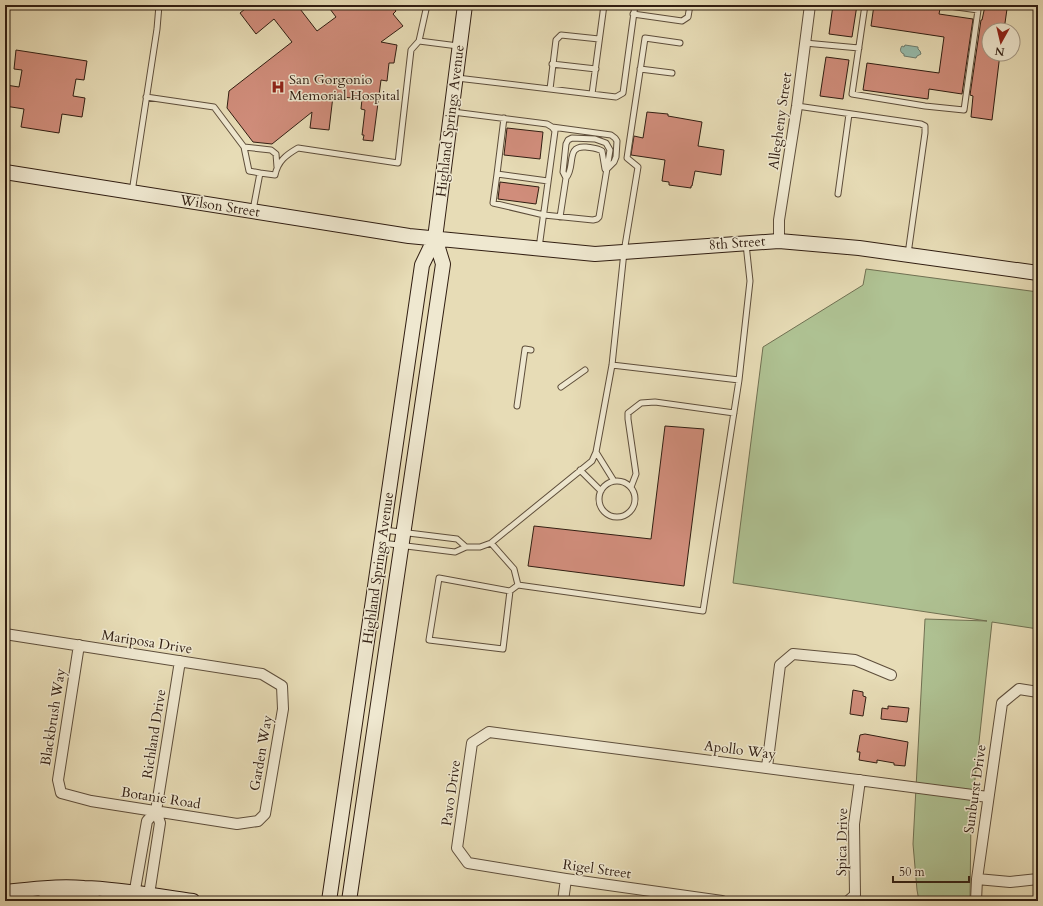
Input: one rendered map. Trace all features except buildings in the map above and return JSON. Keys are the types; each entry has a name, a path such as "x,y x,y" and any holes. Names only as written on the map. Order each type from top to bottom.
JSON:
{"main road":[{"name":"Highland Springs Avenue","path":"329,901 422,265 435,238 465,5"},
{"name":"Wilson Street","path":"5,172 409,236 435,238"},
{"name":"Highland Springs Avenue","path":"349,901 443,264 435,238"},
{"name":"8th Street","path":"435,238 595,254 746,242 779,241 859,248 1038,273"},
{"path":"5,892 61,887 112,890 134,897 193,901"},
{"path":"44,901 94,901"}],"street":[{"name":"Allegheny Street","path":"779,241 779,220 797,106 810,5"},
{"name":"Mariposa Drive","path":"5,634 262,674 282,686"},
{"name":"Blackbrush Way","path":"61,793 58,780 78,645"},
{"path":"767,768 780,665 793,654 855,660 891,675"},
{"name":"Richland Drive","path":"149,898 160,822 156,811 180,661"},
{"name":"Garden Way","path":"258,821 265,814 283,709 282,686"},
{"name":"Sunburst Drive","path":"976,901 977,879 1002,704 1019,689 1038,692"},
{"name":"Apollo Way","path":"488,732 988,797"},
{"name":"Pavo Drive","path":"468,863 457,848 472,743 488,732"},
{"name":"Spica Drive","path":"848,901 856,895 854,824 860,780"},
{"name":"Botanic Road","path":"61,793 90,801 237,824 258,821"},
{"name":"Richland Drive","path":"134,897 147,821 156,811"},
{"name":"Rigel Street","path":"468,863 566,879 722,901"},
{"path":"563,901 566,879"},
{"path":"977,879 1010,882 1038,879"}],"lane":[{"path":"132,192 158,29 159,5"},
{"path":"277,167 285,156 298,148 398,164 411,50 419,41 426,5"},
{"path":"592,94 604,5"},
{"path":"456,78 616,97 623,93 635,5"},
{"path":"633,14 682,21 688,16 690,5"},
{"path":"865,5 852,94 925,106 964,110 978,10 942,5"},
{"path":"550,89 556,40 561,35 599,39"},
{"path":"383,537 403,539 455,552 466,547 480,547 491,543 592,461 596,452 612,365 624,252 638,167 627,158 645,38 680,43"},
{"path":"419,41 460,46"},
{"path":"805,43 859,48"},
{"path":"552,64 596,69"},
{"path":"640,69 672,73"},
{"path":"146,97 214,107 244,146 249,171 276,175 276,154 271,150 244,146"},
{"path":"797,106 921,124 925,126 908,255"},
{"path":"451,112 547,124 552,127 611,135 617,141 616,157 614,162 606,171"},
{"path":"838,194 849,114"},
{"path":"504,118 493,203 544,215 593,220 597,219 599,217 609,159 610,150 606,143 595,140 572,138 568,140 566,144 563,172 566,178"},
{"path":"539,249 555,131 552,127"},
{"path":"560,217 566,178 573,153 579,147 593,148 602,151 606,171"},
{"path":"253,211 260,173"},
{"path":"497,174 548,181"},
{"path":"510,591 439,578 429,640 503,649 510,591 518,585 703,611 739,380 750,282 746,242"},
{"path":"517,406 525,349 531,350"},
{"path":"612,365 739,380"},
{"path":"561,387 584,370"},
{"path":"631,487 636,474 628,413 641,403 655,402 734,413"},
{"path":"596,452 614,481"},
{"path":"580,470 601,491"},
{"path":"614,481 620,481 631,487 635,498 632,509 628,514 616,517 610,516 601,508 599,503 601,491 604,486 614,481"},
{"path":"383,537 457,540 466,547"},
{"path":"491,543 514,569 518,585"}],"shaded area":[{"path":"905,45 918,47 921,54 916,58 904,56 900,50 902,46 904,47"},
{"path":"866,269 1038,292 1038,629 992,622 971,816 970,901 919,901 917,890 913,844 925,619 987,621 733,583 763,347 863,285"}],"place":[{"name":"San Gorgonio Memorial Hospital","path":"278,87"}]}
